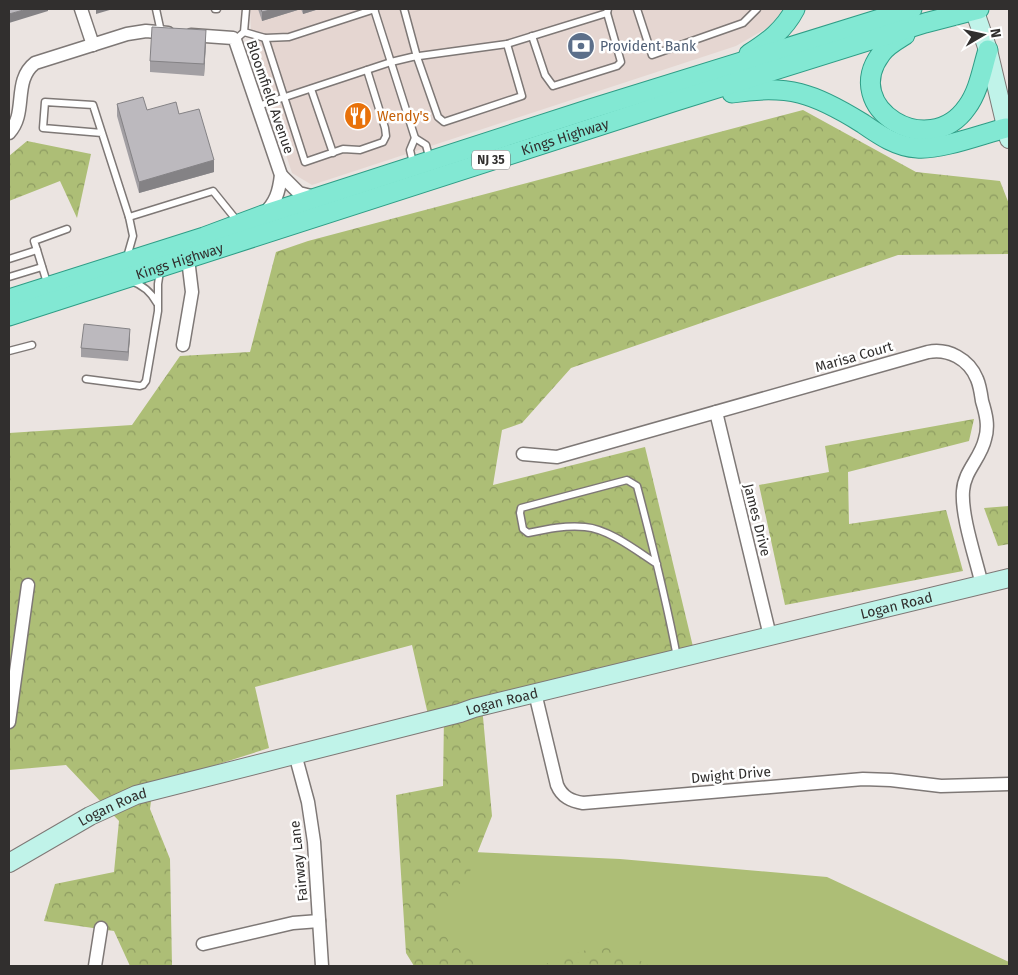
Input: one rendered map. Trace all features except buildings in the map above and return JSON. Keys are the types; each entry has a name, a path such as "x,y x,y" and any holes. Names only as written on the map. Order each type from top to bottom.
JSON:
{"main road":[{"path":"728,67 779,33 795,9"},
{"name":"Kings Highway","path":"9,316 125,271 239,223 590,109 912,9"},
{"name":"Kings Highway","path":"9,300 48,287 125,271 161,268 243,239 676,101 976,9"},
{"path":"925,24 884,49 872,69 871,89 874,100 891,120 902,127 920,131 934,129 944,126 959,116 972,100 988,50"},
{"path":"676,101 759,89 793,91 827,102 890,140 917,148 938,147 1008,134"}],"street":[{"path":"82,9 93,45"},
{"path":"976,9 1008,134"},
{"name":"Bloomfield Avenue","path":"9,133 18,116 22,81 35,63 136,32 161,32 233,38 240,36 258,106 281,175 280,190 275,201 263,215"},
{"name":"Bloomfield Avenue","path":"281,175 299,193 320,197"},
{"path":"184,345 192,292 188,259"},
{"name":"Marisa Court","path":"523,454 557,456 928,352 944,352 959,357 972,370 977,379 987,420 984,445 967,475 963,490 964,510 982,584"},
{"name":"James Drive","path":"716,412 770,636"},
{"name":"Logan Road","path":"9,863 90,816 136,795 535,693 1009,578"},
{"path":"9,722 28,585"},
{"name":"Dwight Drive","path":"535,693 557,785 565,796 574,802 583,803 863,779 891,780 941,786 1009,784"},
{"name":"Fairway Lane","path":"295,754 308,802 314,842 322,966"},
{"path":"203,944 293,923 319,921"},
{"path":"95,966 101,928"}],"lane":[{"path":"156,9 161,32"},
{"path":"246,9 240,36 264,38 289,37 374,9 415,138 426,145 422,164"},
{"path":"404,9 417,57 438,117 444,122 522,96 507,44"},
{"path":"637,9 652,55 743,24 757,9"},
{"path":"258,106 391,62 507,44 608,11 621,62 616,66 553,86 545,74 532,36"},
{"path":"264,38 305,162 343,150 360,150 383,142 386,136 385,128 367,70"},
{"path":"311,88 333,153"},
{"path":"102,133 43,128 45,102 93,105 102,133 129,217 133,236 125,271 148,290 157,304"},
{"path":"415,138 410,150 422,164"},
{"path":"129,217 212,191 239,223"},
{"path":"48,287 34,241 67,230"},
{"path":"9,259 37,250"},
{"path":"9,277 42,267"},
{"path":"86,379 140,386 146,381 158,311 158,284 161,268"},
{"path":"9,351 32,345"},
{"path":"657,564 604,531 587,526 567,526 528,533 523,529 521,508 627,480 633,482 637,486 657,564 677,658"}],"shaded area":[{"path":"250,9 786,9 781,20 736,46 312,185 292,173 252,53"}],"green space":[{"path":"803,110 916,172 1000,181 1009,204 1009,254 898,255 571,368 522,423 502,430 493,485 645,447 695,655 482,706 492,816 469,874 434,911 448,940 479,966 414,966 406,953 396,795 443,786 444,716 429,719 412,645 255,687 269,748 153,785 150,809 170,859 172,966 130,966 114,931 44,921 55,884 114,872 119,821 66,765 9,770 9,433 132,425 180,356 250,352 276,252 308,241"},
{"path":"27,141 91,154 77,218 60,181 9,201 9,156"},
{"path":"974,419 969,441 848,472 849,524 946,510 963,571 785,605 759,485 829,472 825,446"},
{"path":"1009,506 1009,544 998,546 984,508"},
{"path":"453,851 620,859 827,877 1009,962 1009,966 435,966 407,903"},
{"path":"604,944 651,966 539,966"}],"place":[{"name":"Provident Bank","path":"581,46"},
{"name":"Wendy's","path":"358,116"}]}
